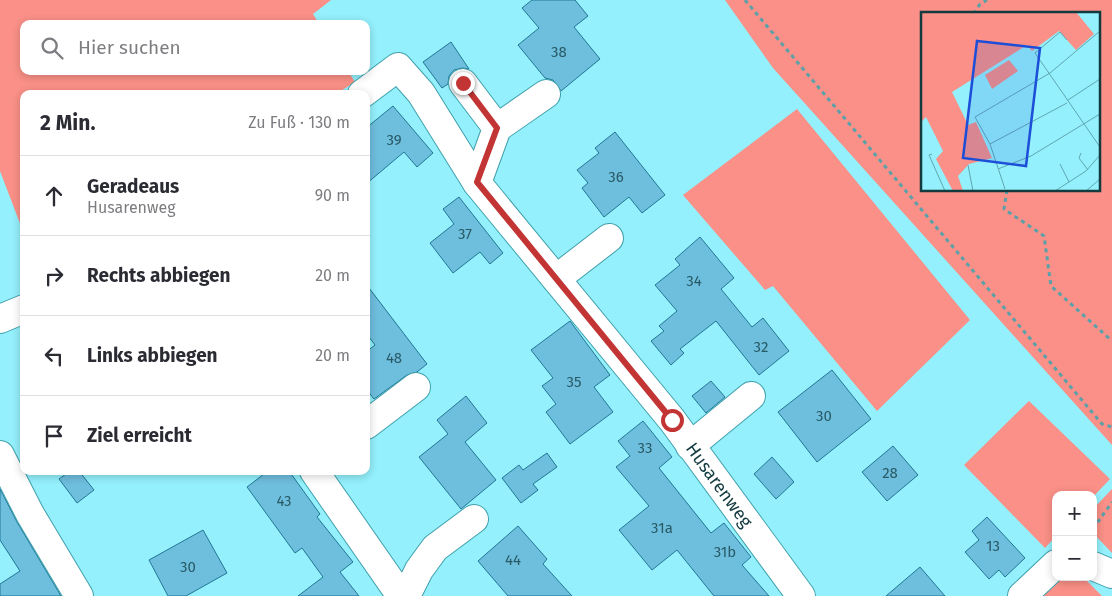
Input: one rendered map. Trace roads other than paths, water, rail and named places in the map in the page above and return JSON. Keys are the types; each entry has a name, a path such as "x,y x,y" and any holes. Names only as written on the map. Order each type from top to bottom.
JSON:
{"street":[{"name":"Husarenweg","path":"367,90 398,67 421,93 477,182 672,420 801,596"},
{"path":"463,83 497,128"},
{"path":"477,182 497,128 546,94"},
{"path":"556,279 609,238"},
{"path":"0,319 20,311"},
{"path":"370,422 416,387"},
{"path":"690,446 751,396"},
{"path":"0,455 30,514 79,596"},
{"path":"317,475 401,596"},
{"path":"406,596 419,570 435,548 474,519"},
{"path":"1022,596 1052,568"},
{"path":"1097,568 1112,574"}]}
